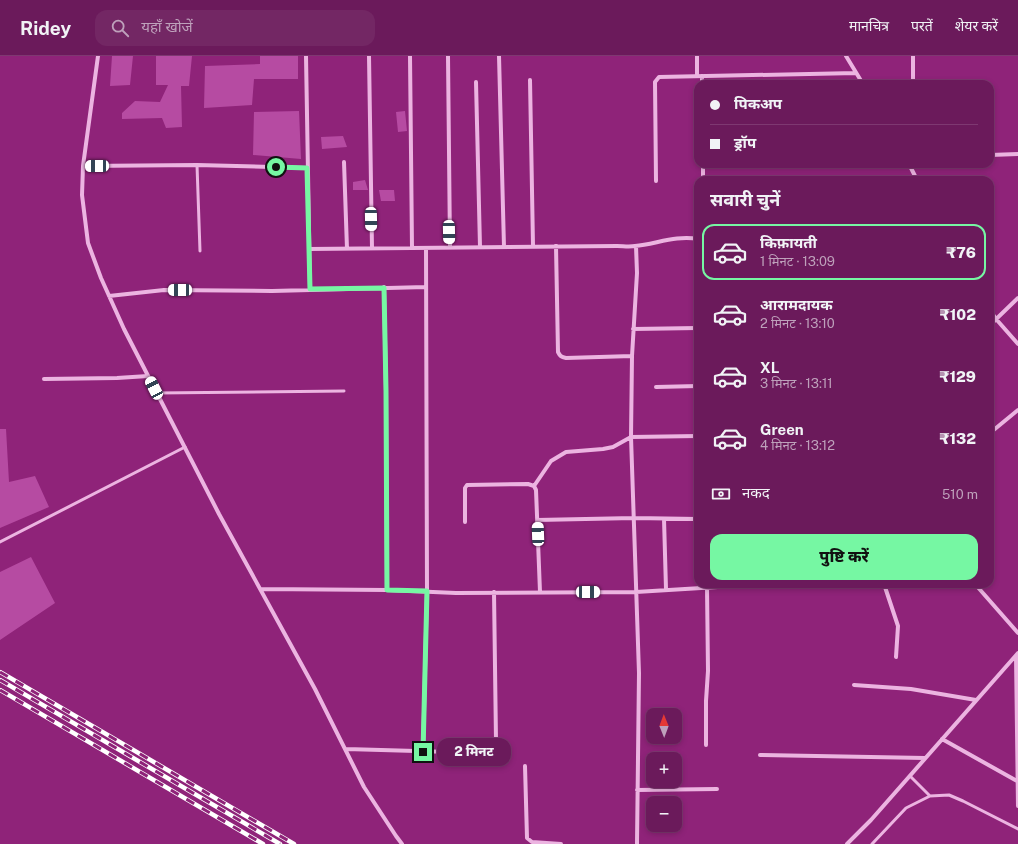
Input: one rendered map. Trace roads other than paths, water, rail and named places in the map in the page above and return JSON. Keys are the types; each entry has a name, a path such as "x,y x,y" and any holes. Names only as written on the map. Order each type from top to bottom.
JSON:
{"street":[{"path":"98,56 83,166 82,195 88,244 108,296 185,447 315,689 364,787 402,844"},
{"path":"306,56 310,289"},
{"path":"369,56 372,248"},
{"path":"410,56 412,248"},
{"path":"448,56 450,248"},
{"path":"499,56 504,246"},
{"path":"697,56 701,80"},
{"path":"846,56 860,80"},
{"path":"913,56 913,80"},
{"path":"656,181 655,82 657,79 663,76 856,73"},
{"path":"530,80 533,246"},
{"path":"476,82 480,247"},
{"path":"994,155 1018,154"},
{"path":"344,162 347,248"},
{"path":"83,166 197,165 307,168"},
{"path":"309,249 504,246 636,246 672,239 684,238 694,239"},
{"path":"556,246 559,355 566,358 632,356"},
{"path":"636,246 637,278 633,329 631,437 639,673 637,844"},
{"path":"423,752 427,591 426,248"},
{"path":"108,296 160,290 426,287"},
{"path":"384,288 387,590"},
{"path":"996,319 1018,298"},
{"path":"994,316 1018,344"},
{"path":"633,329 694,328"},
{"path":"44,379 148,376"},
{"path":"656,388 694,386"},
{"path":"994,430 1016,412 1018,418"},
{"path":"534,486 545,469 557,456 566,452 603,450 613,447 631,437 694,436"},
{"path":"465,522 465,488 468,485 528,484 534,486"},
{"path":"534,486 536,490 540,592"},
{"path":"537,520 634,518 694,519"},
{"path":"664,519 666,590"},
{"path":"261,589 387,590 456,593 636,592 694,587"},
{"path":"704,588 708,671 706,745"},
{"path":"885,588 898,626 896,657"},
{"path":"979,588 1018,632"},
{"path":"346,749 423,752 486,752 490,751 496,745 494,592"},
{"path":"847,844 871,820 1017,654"},
{"path":"1017,654 1018,806"},
{"path":"854,685 911,689 976,700"},
{"path":"942,739 1018,781"},
{"path":"760,755 926,758"},
{"path":"525,766 527,838 532,842 561,844"},
{"path":"638,790 717,789"}],"lane":[{"path":"197,165 200,251"},
{"path":"157,393 344,391"},
{"path":"0,542 185,447"},
{"path":"910,776 930,796"},
{"path":"872,844 906,808 930,796 949,795 1018,829"}],"railway":[{"path":"0,672 294,844"},
{"path":"0,680 280,844"},
{"path":"0,690 263,844"}]}
